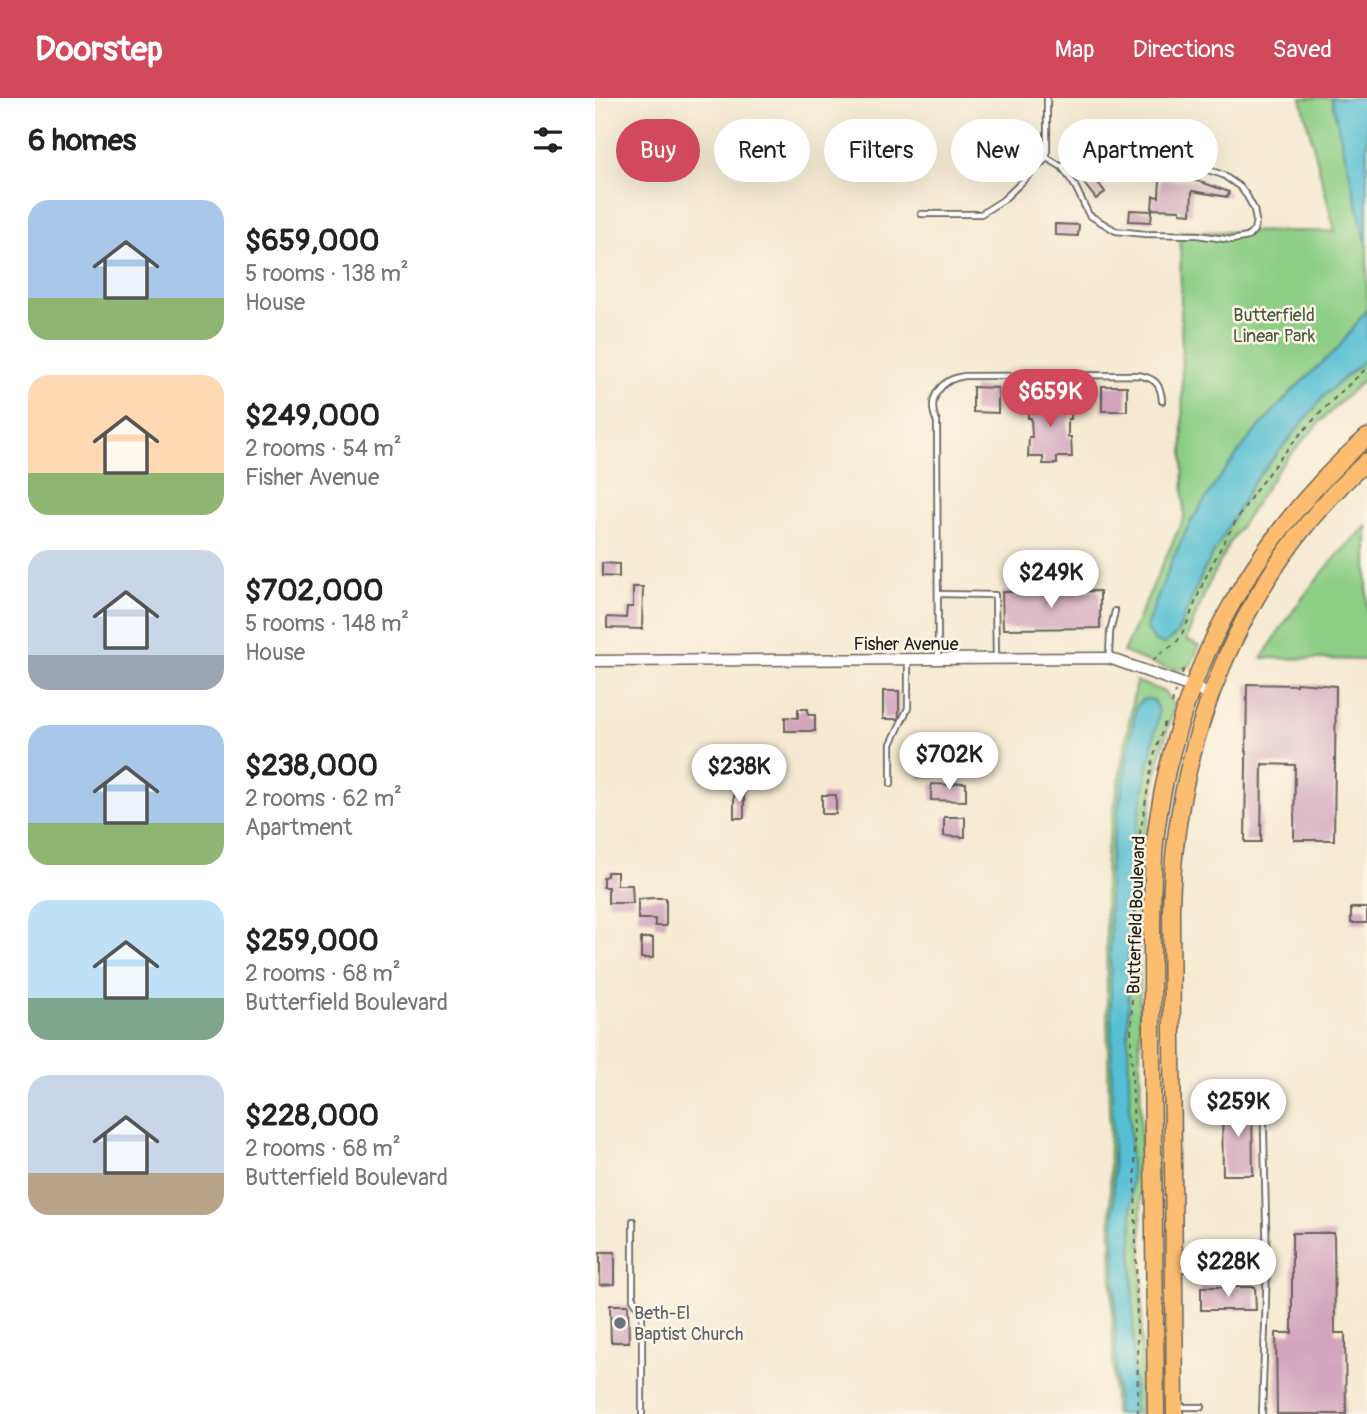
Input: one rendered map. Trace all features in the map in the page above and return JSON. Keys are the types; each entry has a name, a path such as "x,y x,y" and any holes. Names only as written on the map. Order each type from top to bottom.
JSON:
{"main road":[{"name":"Butterfield Boulevard","path":"1156,1414 1152,875 1163,790 1192,687 1223,618 1261,555 1290,517 1318,484 1367,437"},
{"name":"Butterfield Boulevard","path":"1175,1411 1172,876 1182,794 1210,694 1239,629 1277,564 1303,529 1331,496 1367,461"}],"street":[{"name":"Fisher Avenue","path":"595,661 1109,659 1210,694"}],"lane":[{"path":"922,214 981,214 1003,200 1047,158 1047,98"},
{"path":"1047,158 1058,165"},
{"path":"1076,158 1197,166 1223,175 1240,187 1254,209 1254,230 1248,237 1232,240 1197,234 1116,231 1089,215 1062,167 1076,158"},
{"path":"938,659 937,422 933,405 940,387 947,380 965,376 1138,374 1158,383 1163,401"},
{"path":"938,594 995,595 996,659"},
{"path":"1109,659 1110,632 1115,611"},
{"path":"891,784 891,744 908,708 908,659"},
{"path":"1262,1414 1267,1267 1263,1089"},
{"path":"633,1221 633,1299 642,1313 642,1414"},
{"path":"1173,1269 1267,1267"},
{"path":"1175,1411 1202,1407"}],"path":[{"path":"1148,672 1154,658 1180,638 1226,538 1259,487 1320,412 1367,368"}],"green space":[{"name":"Butterfield Linear Park","path":"1301,98 1366,98 1367,376 1281,465 1229,544 1206,590 1186,640 1199,646 1192,662 1183,669 1166,668 1123,652 1184,517 1180,232 1335,231"},
{"path":"1367,526 1367,660 1262,658 1310,588"},
{"path":"1136,681 1165,692 1174,707 1159,761 1144,845 1139,935 1141,1414 1114,1414 1105,876 1106,856"}],"water":[{"path":"1331,98 1367,98 1367,245"},
{"path":"1367,309 1367,358 1326,394 1253,483 1203,572 1177,634 1165,644 1155,642 1146,627 1190,523 1219,478 1252,435 1294,389 1339,347"},
{"path":"1143,699 1154,700 1159,712 1133,844 1129,932 1128,1043 1134,1414 1117,1414 1109,876 1136,706"}],"building":[{"path":"1083,182 1098,182 1105,192 1096,199"},
{"path":"1160,182 1204,182 1229,192 1228,197 1192,191 1191,214 1180,213 1180,210 1152,209 1153,196 1159,197"},
{"path":"1130,210 1152,211 1151,222 1129,221"},
{"path":"1055,224 1079,225 1078,236 1055,235"},
{"path":"1102,386 1127,386 1127,411 1102,411"},
{"path":"973,387 998,388 998,413 973,412"},
{"path":"1071,398 1068,437 1071,437 1072,457 1057,457 1057,464 1043,464 1043,457 1028,457 1029,437 1032,437 1028,399"},
{"path":"602,563 619,564 619,577 602,576"},
{"path":"633,587 643,587 642,629 607,628 607,617 626,618 627,607 633,607"},
{"path":"1100,591 1100,628 1003,629 1002,592"},
{"path":"1296,683 1336,686 1334,840 1294,840 1295,765 1262,764 1261,842 1245,842 1247,684"},
{"path":"883,691 899,691 898,719 883,719"},
{"path":"798,709 808,709 808,715 815,715 815,731 785,731 785,717 798,718"},
{"path":"918,747 931,747 931,778 918,778"},
{"path":"966,783 966,801 931,800 931,784"},
{"path":"734,790 744,790 744,818 734,818"},
{"path":"822,795 836,795 836,814 822,814"},
{"path":"944,817 965,817 965,837 944,836"},
{"path":"607,872 617,872 617,885 632,885 633,903 608,903 608,887 603,887 603,877 607,876"},
{"path":"666,898 666,926 655,926 655,919 638,919 638,899"},
{"path":"1351,908 1367,908 1367,923 1351,923"},
{"path":"641,938 653,938 653,958 641,958"},
{"path":"1252,1102 1253,1175 1223,1175 1222,1103"},
{"path":"1292,1233 1334,1233 1335,1333 1345,1333 1346,1414 1277,1414 1276,1333 1292,1333"},
{"path":"600,1252 615,1252 615,1284 600,1285"},
{"path":"1201,1287 1255,1287 1256,1310 1201,1310"},
{"name":"Beth-El Baptist Church","path":"610,1305 628,1305 629,1342 611,1342"}],"place":[{"name":"Beth-El Baptist Church","path":"620,1323"}]}
